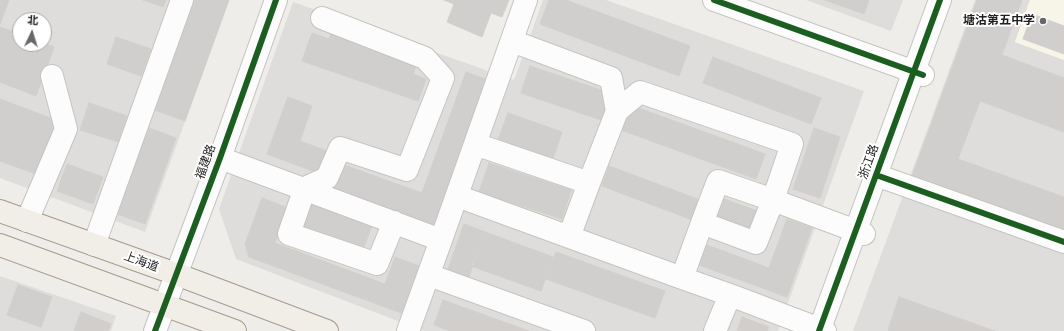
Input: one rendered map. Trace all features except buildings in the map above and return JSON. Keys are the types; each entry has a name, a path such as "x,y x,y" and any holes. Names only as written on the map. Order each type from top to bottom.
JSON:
{"main road":[{"name":"上海道","path":"0,211 327,331"},
{"path":"0,245 156,319 186,313 236,331"}],"street":[{"path":"94,245 182,0"},
{"name":"福建路","path":"156,319 265,0"},
{"name":"福建路","path":"172,273 220,158 276,0"},
{"path":"408,331 526,0"},
{"path":"714,0 918,74"},
{"name":"浙江路","path":"918,74 940,0"},
{"name":"浙江路","path":"824,331 918,74 950,0"},
{"path":"322,18 426,58 443,78 407,170 340,148 327,178 305,188 289,234 377,264 394,222"},
{"path":"512,41 611,78 617,111"},
{"path":"28,221 66,129 52,76"},
{"path":"569,237 617,111 640,92 792,144 773,200 756,243 702,223"},
{"path":"475,144 589,183"},
{"path":"220,158 305,188 441,240"},
{"path":"880,176 1064,242"},
{"path":"682,278 718,181 860,232"},
{"path":"457,196 730,295 824,331"},
{"path":"429,275 584,331"},
{"path":"715,331 730,295"}],"shaded area":[{"path":"0,0 229,0 145,232 0,178"},
{"path":"543,0 606,0 864,91 778,331 424,331 236,259 219,209 293,2 514,80"},
{"path":"806,0 903,0 891,31"},
{"path":"975,0 1030,0 1015,42 1064,60 1064,331 853,331"},
{"name":"塘沽第五中学","path":"1030,0 1064,0 1064,60 1015,42"},
{"path":"0,276 116,316 111,331 0,331"}],"cycle path":[{"path":"155,331 220,158 276,0"},
{"path":"714,0 923,75"},
{"path":"819,331 940,0"},
{"path":"876,175 1064,242"}],"place":[{"name":"塘沽第五中学","path":"1043,21"}]}
